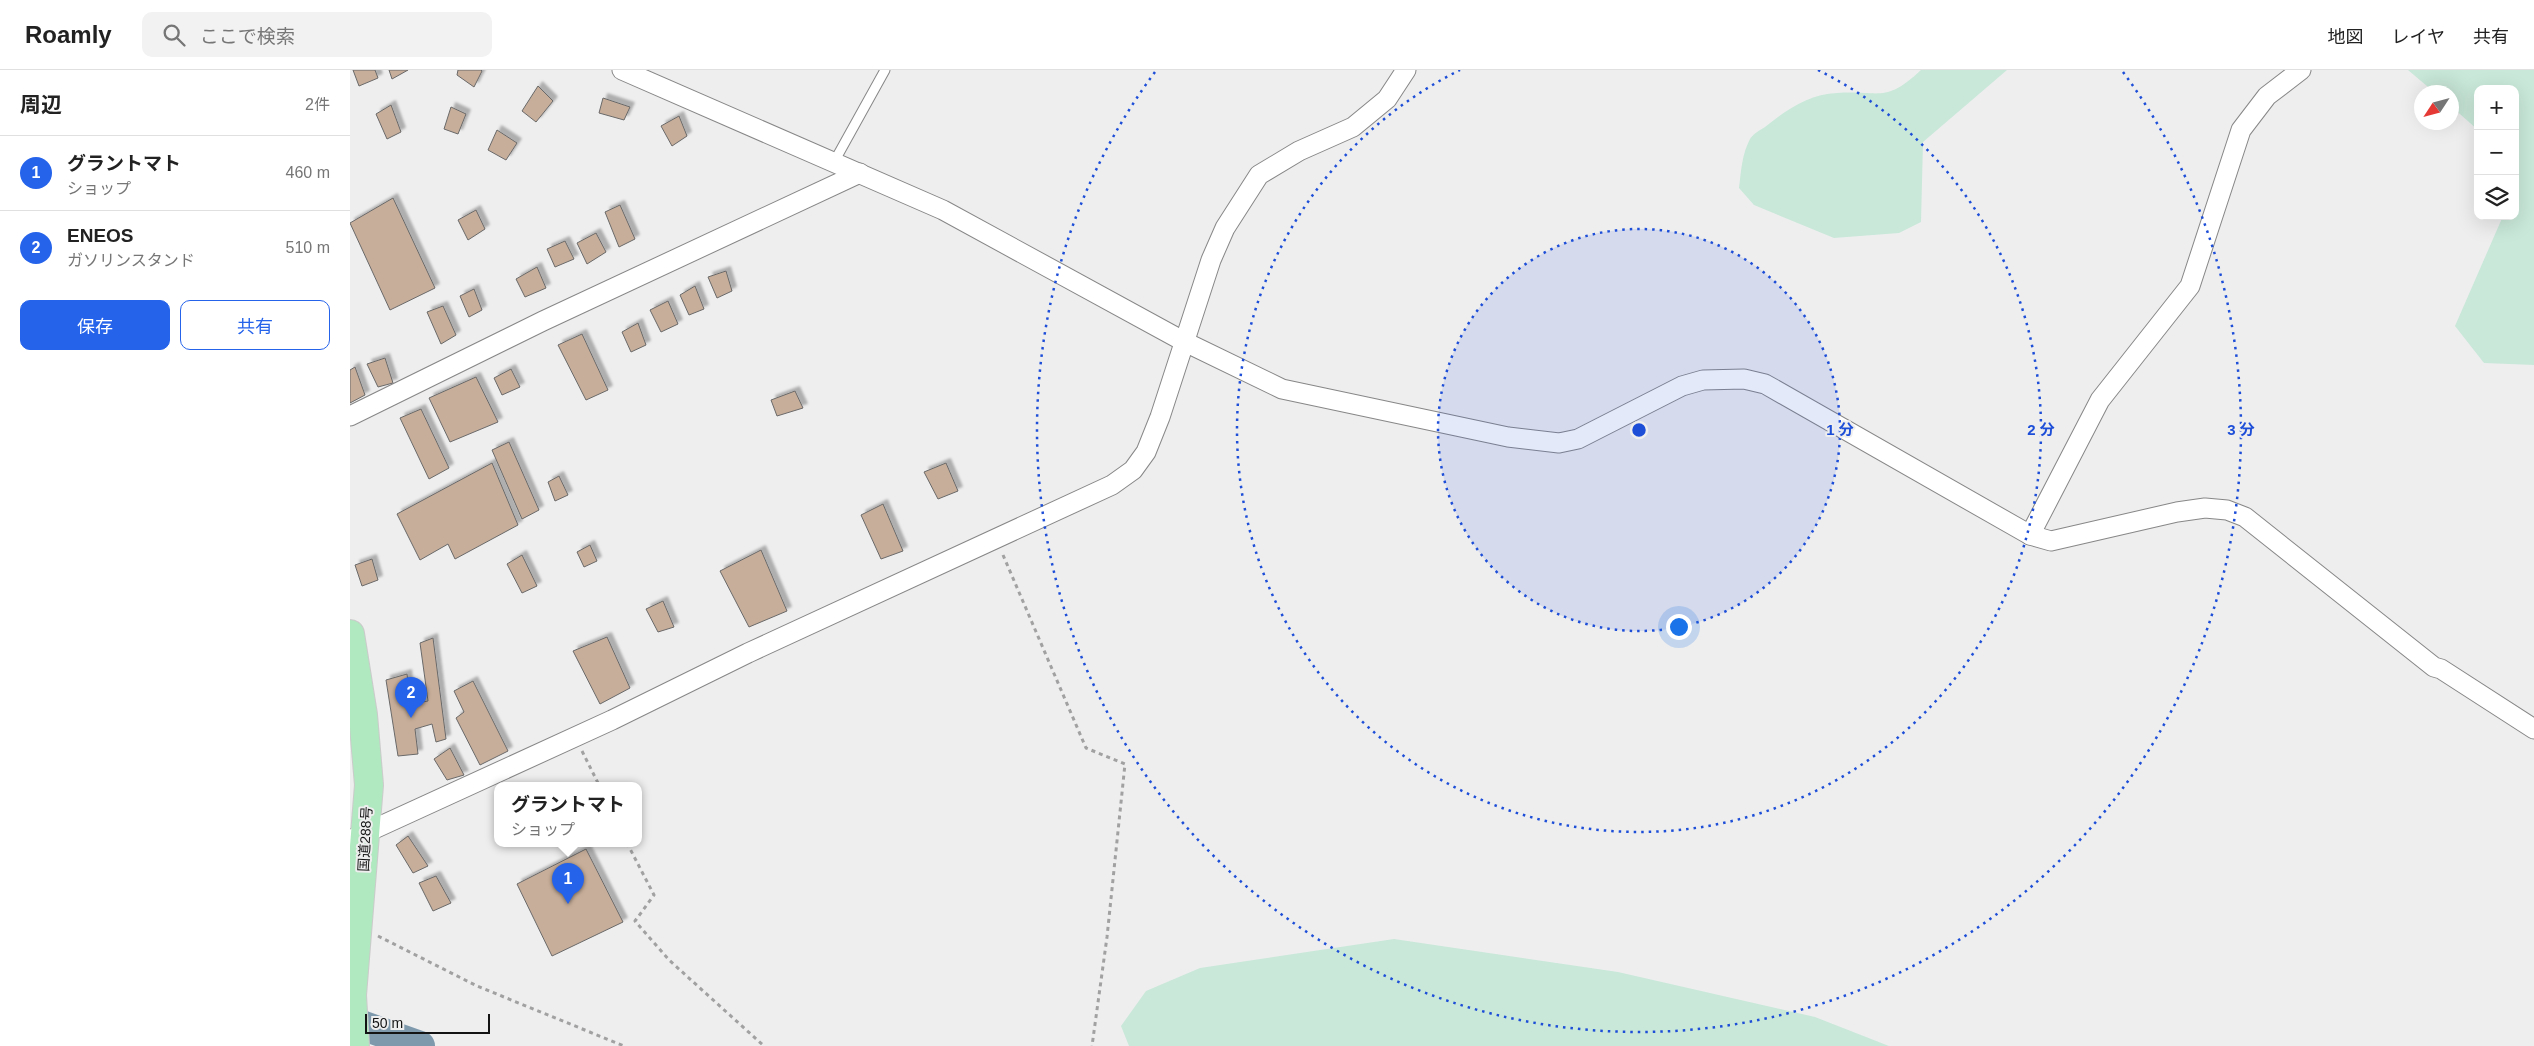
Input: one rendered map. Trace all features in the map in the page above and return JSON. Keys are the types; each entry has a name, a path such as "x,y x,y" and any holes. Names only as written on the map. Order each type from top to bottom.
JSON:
{"highway":[{"name":"国道288号","path":"350,634 363,715 368,776 358,836 358,934 352,995 355,1046"}],"street":[{"path":"622,70 943,210 1183,341 1282,389 1540,442 1560,443 1578,439 1682,386 1703,380 1744,379 1765,384 2030,535 2051,541 2177,512 2205,508 2227,510 2245,517 2434,666 2534,729"},
{"path":"358,836 576,737 748,653 1112,485 1133,470 1146,452 1160,417 1183,341 1211,260 1226,228 1259,175 1299,151 1354,127 1387,99 1406,70"},
{"path":"2030,535 2100,400 2190,286 2241,130 2267,96 2300,70"},
{"path":"350,416 542,321 860,173"}],"lane":[{"path":"834,162 885,70"}],"path":[{"path":"996,538 1086,748 1125,764 1107,938 1092,1046"},
{"path":"576,737 598,782"},
{"path":"629,847 654,895 635,921 669,960 764,1046"},
{"path":"358,934 477,986 624,1046"}],"green space":[{"path":"1921,70 2007,70 1923,142 1921,222 1899,233 1834,238 1754,205 1739,188 1741,169 1750,139 1790,109 1807,100 1827,94 1882,93 1890,91 1899,88"},
{"path":"2408,70 2534,70 2534,365 2484,363 2455,326 2501,220 2519,220 2519,85 2474,85 2474,126 2459,113 2459,85 2426,85"},
{"path":"1394,939 1618,972 1815,1017 1889,1046 1129,1046 1121,1026 1146,991 1200,968"}],"building":[{"path":"353,70 375,70 378,78 359,86"},
{"path":"389,70 408,70 392,79"},
{"path":"458,70 482,71 474,87 457,75"},
{"path":"538,86 553,101 536,122 522,111"},
{"path":"603,98 630,107 624,120 599,113"},
{"path":"391,105 401,132 387,139 376,114"},
{"path":"451,107 466,114 458,134 444,129"},
{"path":"679,116 687,136 672,146 661,126"},
{"path":"497,130 517,143 506,160 488,150"},
{"path":"393,198 435,288 390,310 350,223"},
{"path":"620,205 635,239 619,247 605,212"},
{"path":"476,210 485,229 468,240 458,220"},
{"path":"596,233 606,252 587,264 577,243"},
{"path":"565,241 574,259 555,267 547,249"},
{"path":"537,267 546,288 525,297 516,279"},
{"path":"726,271 732,291 717,298 708,277"},
{"path":"695,286 704,309 689,315 680,295"},
{"path":"474,289 482,310 469,317 460,296"},
{"path":"668,301 678,324 661,332 650,310"},
{"path":"443,306 456,335 441,344 427,312"},
{"path":"638,323 646,345 631,352 622,332"},
{"path":"582,334 608,390 586,400 558,345"},
{"path":"385,358 393,383 378,387 367,364"},
{"path":"355,367 365,395 350,403 350,370"},
{"path":"511,369 520,387 502,395 494,378"},
{"path":"476,377 498,422 450,442 429,398"},
{"path":"795,391 803,408 777,416 771,400"},
{"path":"421,409 449,468 429,479 400,418"},
{"path":"509,442 539,510 522,519 492,450"},
{"path":"492,463 518,525 455,559 448,544 420,560 397,514"},
{"path":"946,463 958,491 938,499 924,472"},
{"path":"559,476 568,495 555,501 548,482"},
{"path":"883,504 903,551 881,559 861,515"},
{"path":"590,545 597,561 584,567 577,552"},
{"path":"761,550 787,611 749,627 720,571"},
{"path":"522,555 537,586 522,593 507,564"},
{"path":"372,559 378,580 362,586 355,565"},
{"path":"663,601 674,627 658,632 646,609"},
{"path":"607,637 630,688 600,704 573,651"},
{"path":"433,638 446,739 436,742 432,724 415,729 418,754 398,756 386,680 407,674 411,704 428,701 420,643"},
{"path":"473,681 508,751 480,765 456,718 464,712 454,691"},
{"path":"450,748 464,775 447,780 434,759"},
{"path":"408,836 428,866 413,873 396,845"},
{"path":"586,849 623,922 552,956 517,884"},
{"path":"436,876 451,903 433,911 419,883"}],"waterway":[{"path":"350,1021 420,1046"}],"place":[{"name":"ENEOS","path":"411,718"},
{"name":"グラントマト","path":"568,904"}]}
